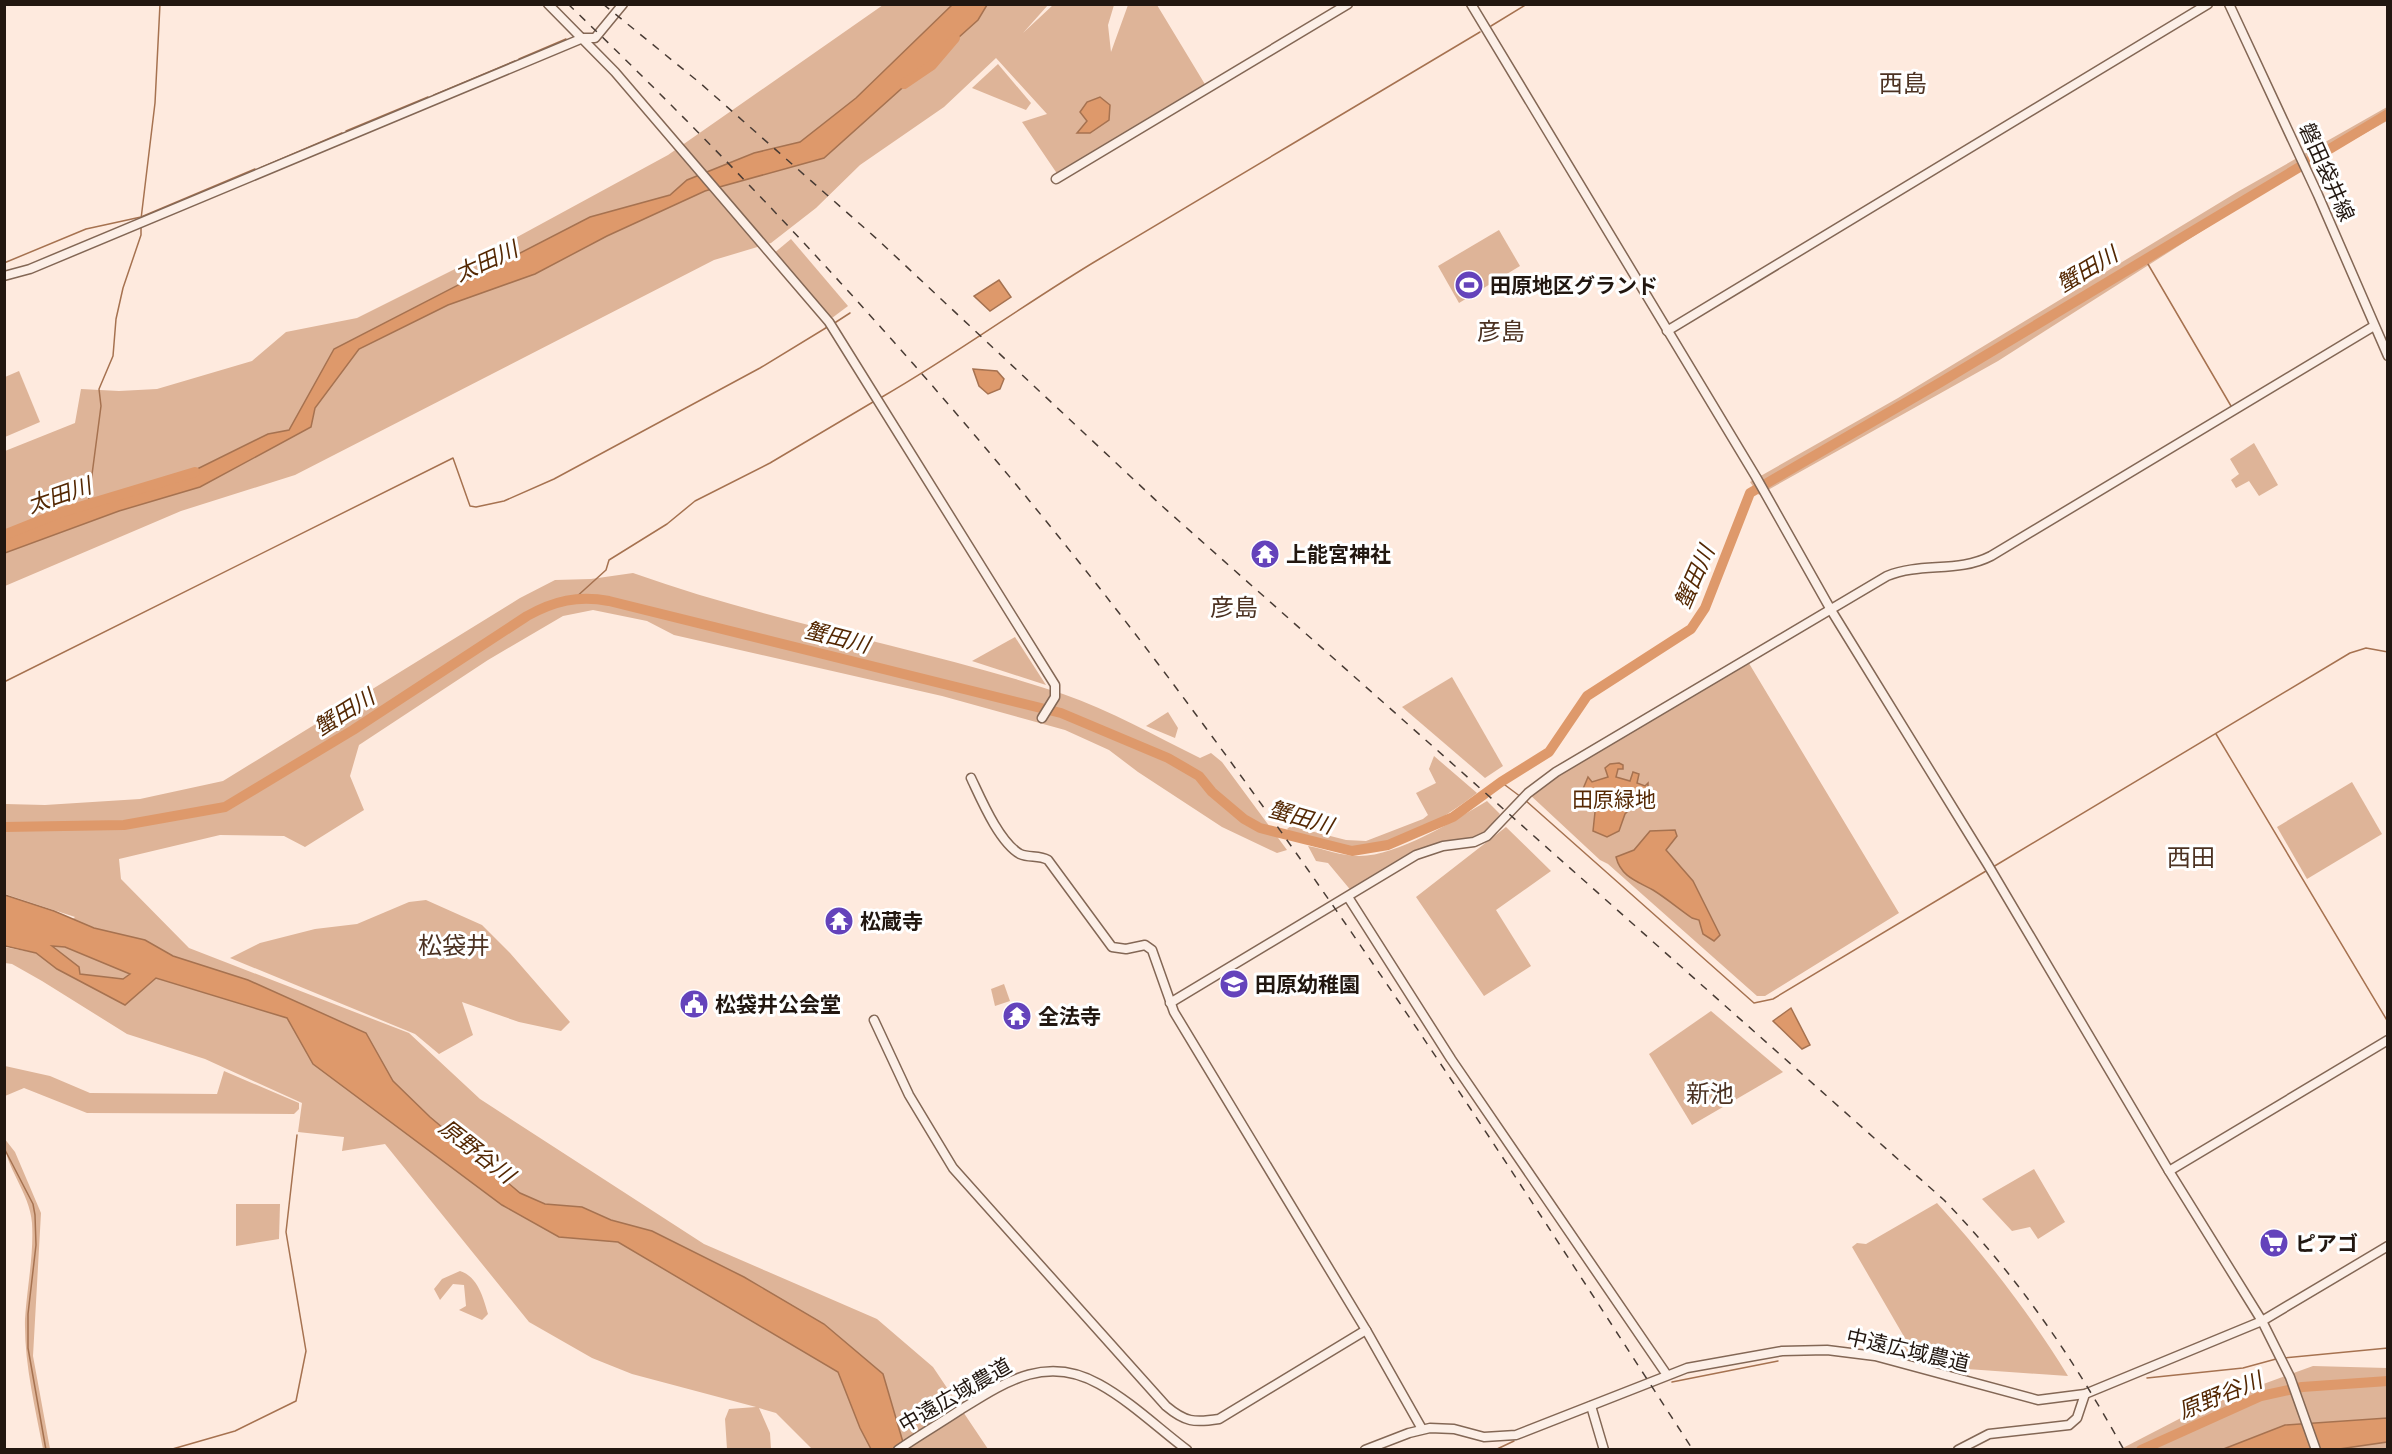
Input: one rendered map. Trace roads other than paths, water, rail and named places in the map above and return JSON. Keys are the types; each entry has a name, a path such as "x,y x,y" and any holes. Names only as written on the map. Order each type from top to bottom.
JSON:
{"street":[{"path":"548,4 583,38 667,134 845,344 965,544 1054,685 1055,697 1042,718"},
{"path":"596,54 596,38 623,4"},
{"path":"1056,179 1348,4"},
{"path":"1471,4 1756,477 1831,610 1995,876 2169,1171 2262,1321 2296,1390 2316,1449"},
{"path":"1667,331 2208,4"},
{"name":"磐田袋井線","path":"2229,4 2306,168 2388,356"},
{"path":"4,276 30,269 583,38 596,38"},
{"path":"1170,1003 1416,855 1487,836 1528,793 1556,772 1897,572 1972,564 1991,556 2374,326"},
{"path":"971,778 988,814 1010,845 1019,854 1048,860 1112,947 1126,949 1145,945 1150,947 1160,967 1170,1003 1366,1330 1422,1429"},
{"path":"1348,897 1451,1059 1667,1375"},
{"path":"874,1020 909,1095 953,1168 1166,1406 1183,1419 1204,1421 1219,1419 1366,1330"},
{"path":"2169,1171 2388,1040"},
{"name":"中遠広域農道","path":"1365,1449 1422,1429 1443,1428 1484,1437 1505,1437 1699,1364 1782,1351 1827,1350 1875,1356 2027,1399 2046,1401 2085,1394 2262,1321 2388,1246"},
{"name":"中遠広域農道","path":"898,1449 1015,1377 1038,1372 1067,1373 1100,1385 1187,1449"},
{"path":"1958,1449 1989,1434 2069,1425 2077,1418 2085,1394"},
{"path":"1591,1406 1604,1449"}],"waterway":[{"path":"141,219 155,103 160,4"},
{"path":"1491,26 1527,4"},
{"path":"882,397 1101,258 1480,32"},
{"name":"太田川","path":"904,84 932,65 955,38"},
{"path":"519,59 566,39"},
{"path":"434,95 515,61"},
{"path":"346,131 428,97"},
{"name":"蟹田川","path":"4,827 124,825 225,807 353,730 527,616 557,603 577,599 598,599 1061,713 1168,758 1199,776 1212,792 1244,819 1260,828 1352,851 1388,845 1453,817 1501,782 1549,752 1587,696 1691,629 1705,608 1750,493 1941,382 2388,114"},
{"path":"260,168 342,133"},
{"path":"4,263 86,229 141,217 255,169"},
{"path":"88,505 101,406 99,389 113,356 116,319 123,288 141,235 141,227"},
{"path":"2145,259 2231,406"},
{"path":"833,324 850,313"},
{"path":"4,682 453,458 470,506 476,507 504,501 554,479 760,368 829,326"},
{"path":"574,599 606,570 609,560 667,524 695,501 770,463 873,402"},
{"name":"太田川","path":"4,535 59,513 195,472"},
{"path":"1993,867 2350,653 2366,648 2388,652"},
{"path":"2216,734 2388,1022"},
{"path":"1501,782 1521,797"},
{"path":"1525,800 1754,1003 1773,999 1986,871"},
{"path":"169,1450 235,1431 296,1401 306,1351 286,1232 297,1135"},
{"path":"4,1148 33,1204 35,1215 36,1245 28,1314 28,1348 46,1450"},
{"path":"2284,1358 2388,1348"},
{"path":"2147,1378 2243,1368 2276,1359"},
{"path":"1672,1382 1778,1361"},
{"name":"原野谷川","path":"2141,1450 2261,1396 2302,1387 2388,1381"},
{"path":"1495,1450 1514,1441"}],"railway":[{"path":"568,4 736,172 898,346 1052,528 1125,621 1262,805 1389,987 1512,1171 1693,1450"},
{"path":"603,4 700,83 877,239 1162,506 1944,1200 2020,1288 2064,1350 2124,1450"}],"place":[{"name":"田原地区グランド","path":"1469,285"},
{"name":"上能宮神社","path":"1265,554"},
{"name":"松蔵寺","path":"839,921"},
{"name":"田原幼稚園","path":"1234,984"},
{"name":"松袋井公会堂","path":"694,1004"},
{"name":"全法寺","path":"1017,1016"},
{"name":"ピアゴ","path":"2274,1243"}],"district":[{"name":"西島","path":"1903,83"},
{"name":"彦島","path":"1501,331"},
{"name":"彦島","path":"1234,607"},
{"name":"西田","path":"2191,857"},
{"name":"松袋井","path":"454,945"},
{"name":"新池","path":"1710,1093"}],"park label":[{"name":"田原緑地","path":"1614,799"}]}
